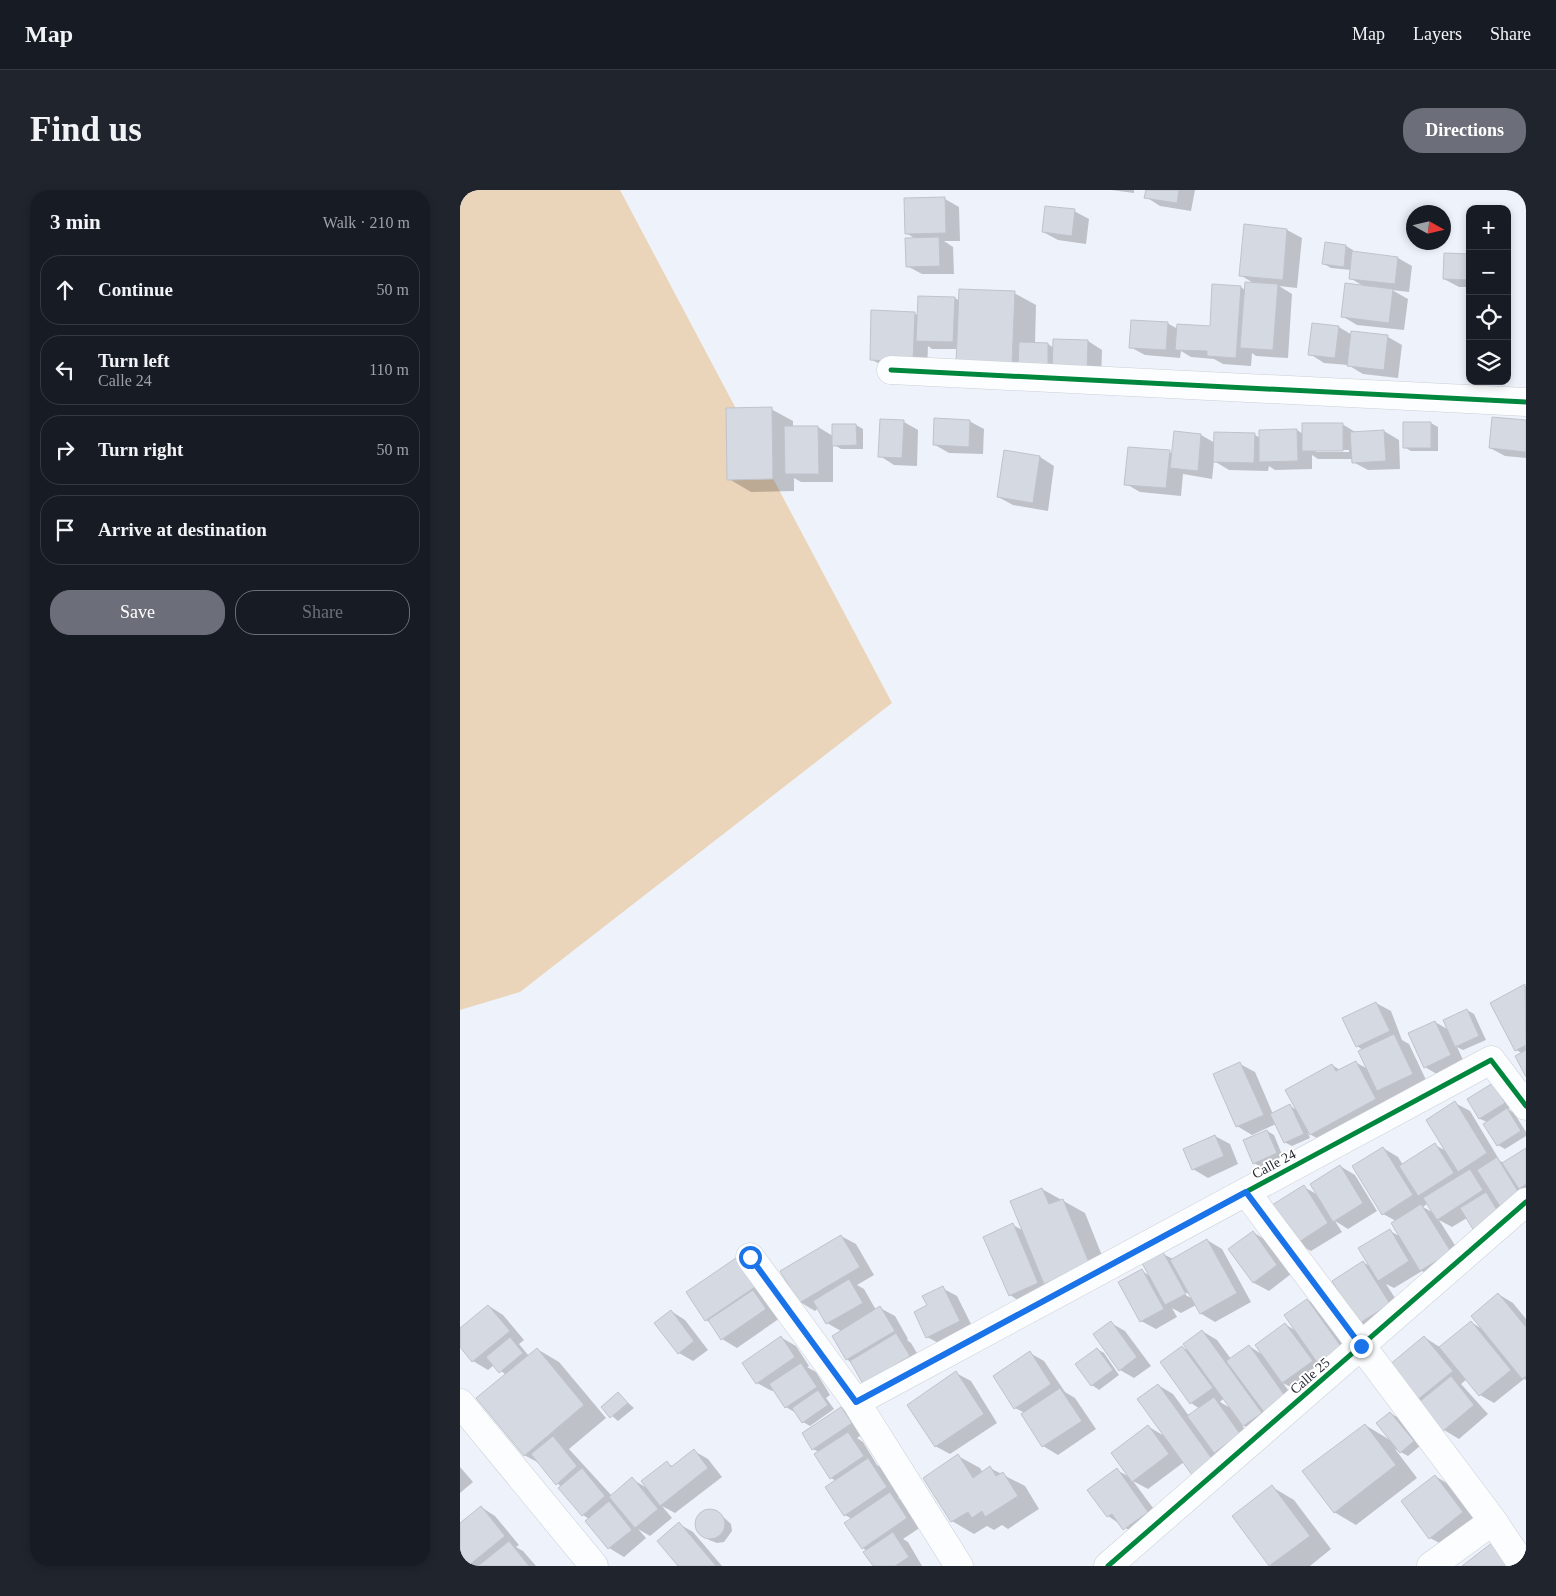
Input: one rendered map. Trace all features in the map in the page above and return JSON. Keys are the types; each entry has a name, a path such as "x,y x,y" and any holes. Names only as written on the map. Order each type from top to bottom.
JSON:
{"street":[{"path":"891,370 1526,402"},
{"name":"Calle 24","path":"856,1402 1491,1060 1526,1106"},
{"path":"1246,1192 1493,1521 1523,1566"},
{"name":"Calle 25","path":"1116,1564 1526,1202"},
{"path":"750,1257 856,1402 959,1566"},
{"path":"460,1403 594,1566"},
{"path":"1431,1566 1493,1521"}],"shaded area":[{"path":"460,190 620,190 892,703 520,992 460,1010"}],"building":[{"path":"1146,190 1179,190 1177,203 1144,198"},
{"path":"945,197 946,233 905,234 904,198"},
{"path":"1045,206 1075,209 1072,236 1042,232"},
{"path":"1244,224 1287,229 1283,280 1239,276"},
{"path":"939,237 940,266 906,267 905,238"},
{"path":"1325,242 1346,245 1344,267 1322,264"},
{"path":"1352,251 1398,257 1395,284 1349,279"},
{"path":"1444,253 1466,254 1466,280 1443,279"},
{"path":"1245,282 1278,284 1273,350 1240,348"},
{"path":"1345,283 1393,289 1389,323 1341,317"},
{"path":"1212,284 1241,286 1236,358 1207,356 1207,351 1175,350 1177,324 1210,326"},
{"path":"959,289 1015,291 1012,365 956,363"},
{"path":"918,296 955,297 953,342 916,341"},
{"path":"871,310 915,312 913,362 870,360"},
{"path":"1131,320 1168,322 1166,350 1129,348"},
{"path":"1312,323 1339,326 1335,358 1308,355"},
{"path":"1351,331 1388,335 1384,370 1347,366"},
{"path":"1053,339 1088,340 1087,373 1052,371"},
{"path":"1019,342 1048,343 1048,371 1018,370"},
{"path":"772,407 773,479 727,480 726,408"},
{"path":"1492,417 1526,420 1526,452 1489,448"},
{"path":"934,418 970,420 969,447 933,445"},
{"path":"880,419 904,420 902,458 878,457"},
{"path":"1403,422 1431,422 1431,448 1403,448"},
{"path":"1302,423 1343,423 1343,451 1302,451"},
{"path":"832,424 856,424 857,445 832,446"},
{"path":"784,426 818,426 819,474 785,474"},
{"path":"1297,429 1298,461 1259,462 1259,430"},
{"path":"1384,430 1386,461 1352,463 1350,432"},
{"path":"1174,431 1201,434 1198,471 1170,468"},
{"path":"1214,432 1255,433 1254,463 1213,462"},
{"path":"1128,447 1170,450 1166,488 1124,485"},
{"path":"1004,450 1040,456 1033,503 997,497"},
{"path":"1525,984 1526,1045 1515,1051 1490,1003"},
{"path":"1376,1002 1390,1031 1356,1047 1342,1018"},
{"path":"1467,1009 1479,1036 1455,1047 1443,1020"},
{"path":"1435,1021 1451,1055 1424,1068 1408,1033"},
{"path":"1394,1034 1413,1074 1377,1091 1358,1051"},
{"path":"1526,1050 1526,1077 1515,1056"},
{"path":"1356,1061 1376,1099 1310,1135 1285,1090 1332,1064 1336,1071"},
{"path":"1240,1062 1264,1115 1236,1127 1213,1074"},
{"path":"1493,1083 1505,1103 1479,1119 1467,1099"},
{"path":"1455,1101 1487,1153 1458,1172 1426,1120"},
{"path":"1290,1104 1304,1134 1284,1143 1270,1114"},
{"path":"1507,1108 1521,1131 1497,1146 1483,1124"},
{"path":"1267,1130 1277,1153 1253,1164 1243,1140"},
{"path":"1215,1135 1224,1156 1192,1170 1183,1149"},
{"path":"1435,1143 1454,1173 1418,1196 1399,1166"},
{"path":"1383,1147 1413,1195 1382,1215 1352,1166"},
{"path":"1526,1148 1526,1184 1519,1189 1502,1163"},
{"path":"1497,1157 1520,1195 1501,1208 1477,1170"},
{"path":"1340,1165 1363,1203 1333,1222 1310,1184"},
{"path":"1470,1169 1483,1190 1437,1220 1423,1198"},
{"path":"1304,1185 1328,1223 1296,1244 1272,1205"},
{"path":"1042,1188 1049,1204 1063,1199 1090,1265 1044,1284 1010,1201"},
{"path":"1486,1192 1500,1215 1474,1231 1460,1208"},
{"path":"1421,1204 1451,1252 1420,1271 1391,1223"},
{"path":"1013,1223 1038,1283 1009,1296 983,1237"},
{"path":"1390,1229 1409,1261 1378,1281 1358,1248"},
{"path":"1253,1231 1277,1265 1253,1283 1228,1249"},
{"path":"841,1235 860,1267 799,1303 780,1271"},
{"path":"1207,1239 1237,1293 1200,1314 1170,1260"},
{"path":"1163,1252 1186,1294 1165,1305 1142,1263"},
{"path":"736,1258 755,1287 705,1321 686,1292"},
{"path":"1363,1261 1390,1304 1358,1324 1332,1281"},
{"path":"1142,1269 1164,1309 1140,1322 1118,1282"},
{"path":"849,1279 863,1303 826,1324 813,1301"},
{"path":"943,1286 960,1321 926,1338 914,1312 927,1305 922,1296"},
{"path":"753,1290 766,1309 721,1340 708,1320"},
{"path":"1498,1293 1526,1327 1526,1376 1522,1379 1471,1316"},
{"path":"1307,1299 1342,1348 1319,1365 1284,1315"},
{"path":"488,1305 510,1331 472,1362 460,1347 460,1328"},
{"path":"880,1306 895,1331 846,1360 832,1336"},
{"path":"671,1310 694,1341 678,1354 654,1323"},
{"path":"1111,1321 1137,1357 1119,1371 1093,1334"},
{"path":"1471,1321 1511,1370 1479,1396 1439,1347"},
{"path":"1285,1323 1313,1361 1282,1383 1255,1345"},
{"path":"1202,1330 1262,1413 1243,1426 1183,1344"},
{"path":"896,1333 910,1356 863,1384 850,1361"},
{"path":"781,1336 795,1357 756,1384 742,1363"},
{"path":"1424,1336 1453,1371 1416,1401 1388,1366"},
{"path":"510,1337 523,1353 499,1373 486,1357"},
{"path":"1249,1345 1285,1396 1264,1412 1226,1361"},
{"path":"1182,1346 1213,1388 1190,1404 1160,1362"},
{"path":"537,1348 584,1405 524,1456 476,1398"},
{"path":"1097,1348 1113,1370 1091,1386 1075,1364"},
{"path":"1030,1351 1051,1384 1014,1409 993,1376"},
{"path":"801,1363 817,1387 785,1408 769,1384"},
{"path":"956,1371 984,1414 935,1447 907,1405"},
{"path":"1451,1376 1474,1405 1443,1431 1419,1402"},
{"path":"1158,1384 1215,1463 1195,1479 1137,1399"},
{"path":"1060,1388 1082,1421 1042,1447 1021,1414"},
{"path":"818,1390 828,1405 802,1423 792,1408"},
{"path":"618,1392 628,1403 610,1418 601,1407"},
{"path":"1214,1397 1240,1434 1214,1453 1187,1416"},
{"path":"841,1407 852,1423 812,1450 802,1433"},
{"path":"1390,1412 1414,1441 1400,1453 1376,1423"},
{"path":"1365,1424 1396,1465 1334,1513 1302,1471"},
{"path":"1148,1425 1169,1454 1132,1482 1111,1453"},
{"path":"848,1432 864,1456 830,1479 814,1454"},
{"path":"553,1436 577,1466 556,1485 531,1454"},
{"path":"694,1449 708,1468 660,1506 641,1481 667,1461 671,1467"},
{"path":"958,1454 973,1478 990,1466 996,1476 1003,1472 1018,1496 985,1517 982,1511 972,1518 968,1512 951,1522 923,1478"},
{"path":"868,1458 887,1487 844,1516 825,1487"},
{"path":"582,1468 605,1496 582,1516 558,1488"},
{"path":"1117,1468 1148,1512 1123,1530 1112,1514 1107,1517 1087,1490"},
{"path":"1435,1475 1463,1512 1429,1539 1401,1501"},
{"path":"632,1477 658,1509 635,1528 609,1497"},
{"path":"1272,1485 1310,1536 1269,1566 1232,1516"},
{"path":"890,1492 907,1518 862,1549 844,1523"},
{"path":"609,1501 632,1530 608,1549 585,1521"},
{"path":"481,1506 505,1536 468,1566 460,1566 460,1523"},
{"path":"710,1509 721,1513 725,1524 721,1535 710,1539 699,1535 695,1524 699,1513"},
{"path":"679,1522 716,1566 678,1566 657,1541"},
{"path":"893,1532 909,1557 895,1566 873,1566 863,1552"},
{"path":"509,1541 529,1566 478,1566"},
{"path":"1493,1542 1511,1566 1462,1566"}],"cycle path":[{"path":"891,370 1526,402"},
{"path":"856,1402 1491,1060 1526,1106"},
{"path":"1108,1566 1526,1202"}],"route":[{"path":"750,1257 856,1402 1246,1192 1361,1346"}]}
